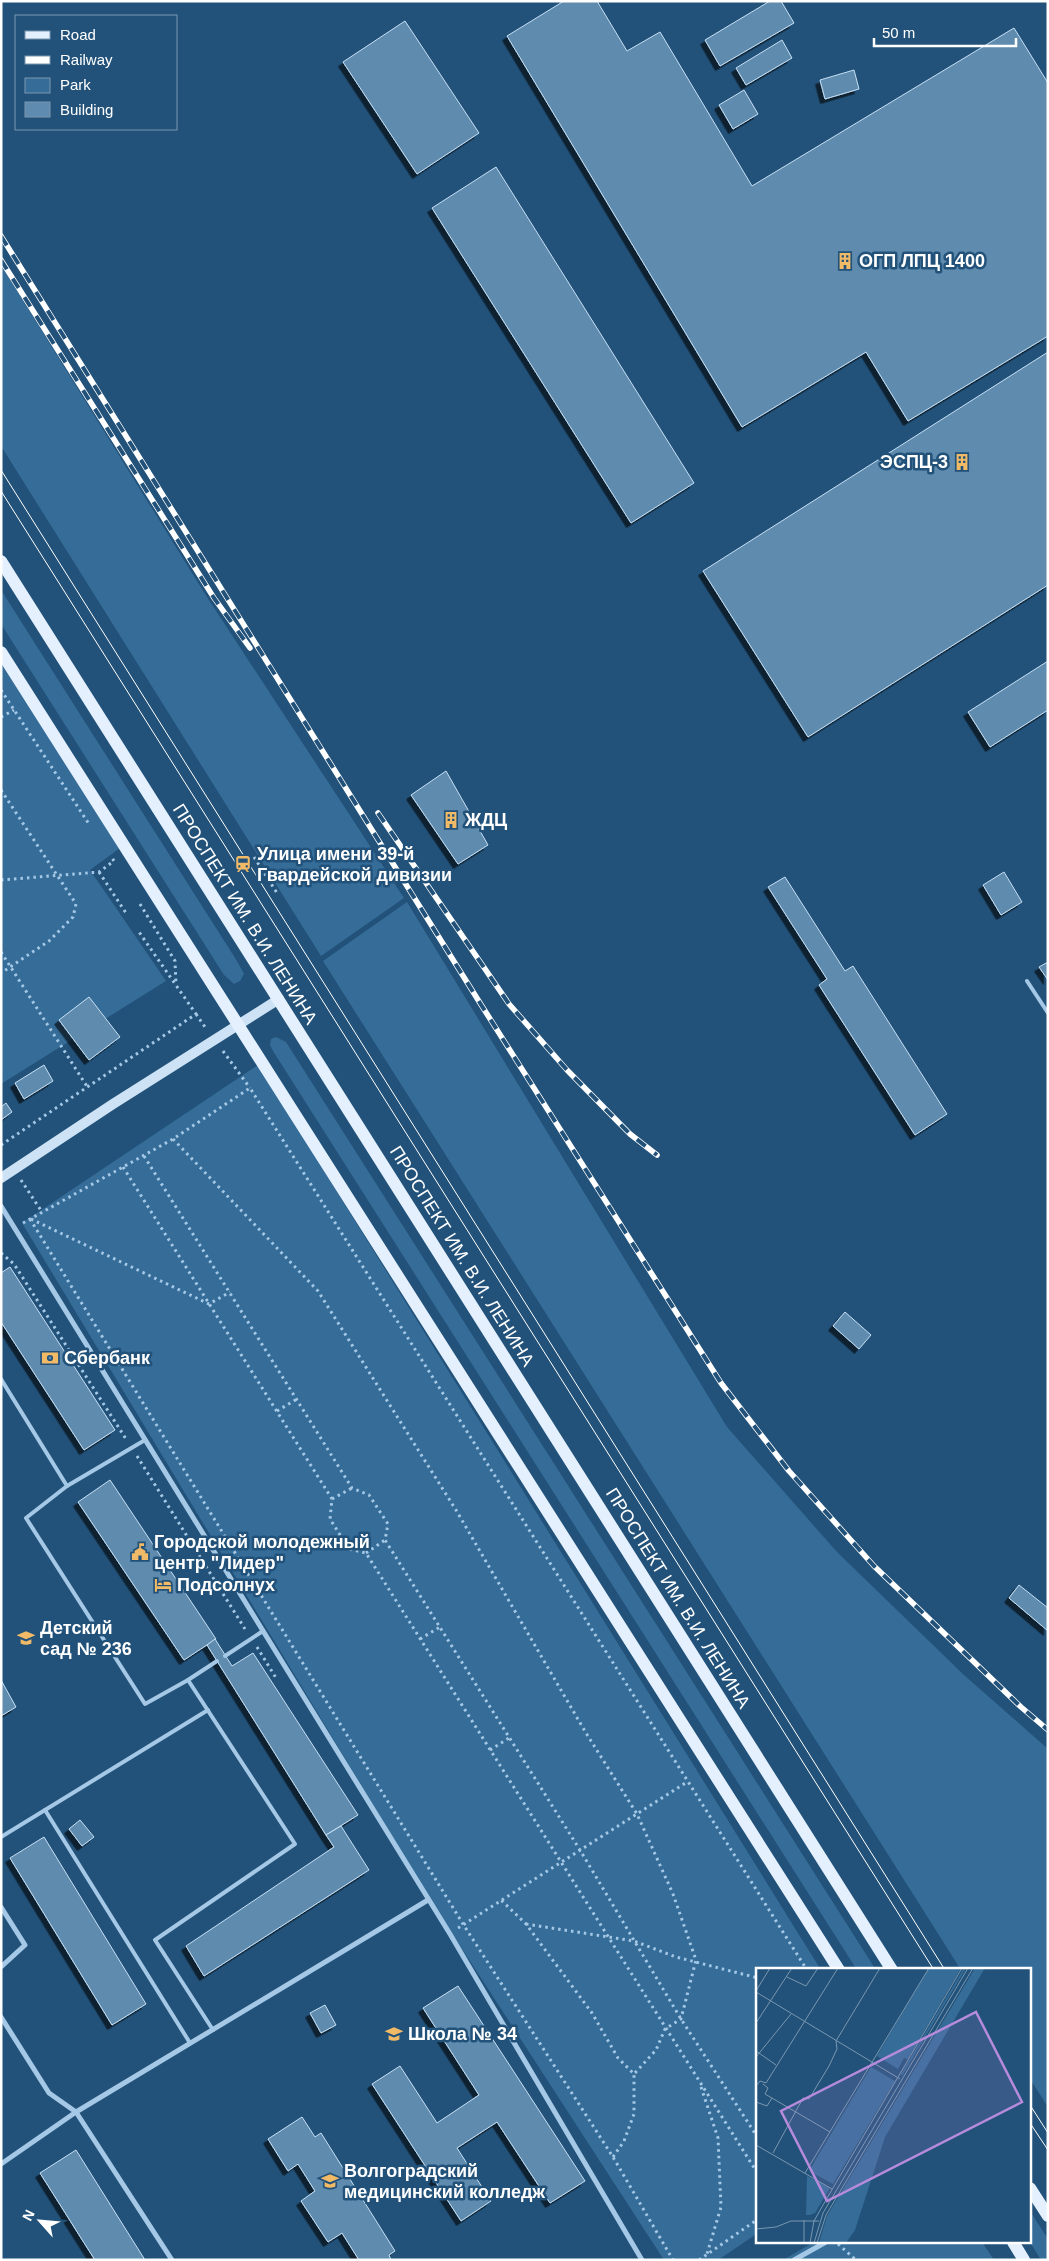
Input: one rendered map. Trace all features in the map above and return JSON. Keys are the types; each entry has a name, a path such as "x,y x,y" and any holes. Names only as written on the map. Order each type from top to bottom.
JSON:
{"main road":[{"name":"ПРОСПЕКТ ИМ. В.И. ЛЕНИНА","path":"1,561 891,1968"},
{"path":"1,652 237,1026 838,1968"},
{"path":"1,1178 112,1104 279,999"},
{"path":"1032,2191 1048,2216"},
{"path":"1014,2244 1024,2260"}],"street":[{"path":"1,1206 428,1900 642,2260"},
{"path":"1,2164 76,2112 428,1900"},
{"path":"1,1907 25,1945 1,1967"},
{"path":"1,2017 49,2093 76,2112 172,2260"},
{"path":"794,2260 822,2244"}],"lane":[{"path":"1027,981 1048,1013"},
{"path":"1,1379 67,1486"},
{"path":"145,1440 67,1486 26,1518 145,1704 217,1661"},
{"path":"225,1656 263,1631"},
{"path":"188,1680 295,1844 155,1940 212,2030"},
{"path":"1,1837 208,1710"},
{"path":"45,1810 190,2044"}],"path":[{"path":"1,690 93,829"},
{"path":"1,717 14,710"},
{"path":"1,790 76,904 73,918 49,941 1,973"},
{"path":"192,821 213,855"},
{"path":"108,853 119,869"},
{"path":"254,857 277,893"},
{"path":"1,880 99,872 114,860"},
{"path":"99,872 126,913"},
{"path":"139,902 175,961 176,986"},
{"path":"1,1144 88,1088 196,1014 139,932"},
{"path":"1,952 88,1088"},
{"path":"14,1228 173,1139 250,1088 806,1968"},
{"path":"173,1139 318,1290 456,1510 586,1733 637,1814 673,1894 696,1960 680,2019 665,2029 656,2050 634,2074 634,2114 624,2141 613,2157"},
{"path":"144,1156 352,1488 369,1495 388,1524 385,1540 580,1850 680,2019 756,2135"},
{"path":"123,1167 332,1499 330,1519 349,1549 366,1553 756,2171"},
{"path":"30,1219 209,1304"},
{"path":"30,1219 464,1924 613,2157 673,2260"},
{"path":"1,1253 14,1264 277,1680"},
{"path":"209,1304 230,1292"},
{"path":"277,1412 297,1399"},
{"path":"332,1499 352,1488"},
{"path":"366,1553 385,1540"},
{"path":"420,1639 440,1627"},
{"path":"490,1750 510,1738"},
{"path":"464,1924 688,1782"},
{"path":"501,1900 526,1924 592,2013 618,2058 634,2074"},
{"path":"526,1924 634,1941 676,1957 696,1960 756,1977"},
{"path":"699,2083 718,2138 722,2207 706,2254"},
{"path":"699,2260 756,2220"},
{"path":"838,2244 856,2260"}],"green space":[{"path":"1,265 205,594 404,898 321,956 1,446"},
{"path":"1,590 237,961 244,974 240,981 234,984 224,975 1,624"},
{"path":"1,663 120,848 90,870 166,981 1,1084"},
{"path":"407,902 727,1427 837,1552 964,1675 1048,1749 1048,2107 1032,2082 1032,1968 960,1968 323,961"},
{"path":"276,1037 286,1042 875,1968 856,1968 273,1051 270,1045 271,1039"},
{"path":"258,1065 820,1968 756,1968 756,2234 718,2260 664,2260 431,1901 22,1223"},
{"path":"1032,2214 1048,2239 1048,2260 1041,2260 1031,2244"},
{"path":"811,2244 983,2244 994,2260 783,2260"}],"building":[{"name":"ОГП ЛПЦ 1400","path":"564,1 597,1 627,51 660,32 752,186 1014,28 1048,83 1048,336 908,421 866,352 742,427 507,36"},
{"path":"770,1 781,1 794,23 720,66 705,40"},
{"path":"405,21 479,133 417,174 343,62"},
{"path":"782,40 792,58 746,85 736,68"},
{"path":"854,70 859,89 825,99 820,80"},
{"path":"744,90 758,114 733,129 719,105"},
{"path":"496,167 694,483 631,523 432,208"},
{"name":"ЭСПЦ-3","path":"1048,352 1048,585 808,737 703,571"},
{"path":"1048,661 1048,710 990,747 968,712"},
{"name":"ЖДЦ","path":"446,771 488,845 458,864 411,795"},
{"path":"1004,872 1022,902 1001,915 983,885"},
{"path":"785,877 845,971 853,966 947,1114 915,1135 819,985 827,979 768,887"},
{"path":"1048,962 1048,980 1039,967"},
{"path":"89,997 120,1037 89,1060 59,1020"},
{"path":"44,1065 53,1081 24,1099 15,1083"},
{"path":"6,1103 12,1112 1,1120 1,1107"},
{"path":"10,1267 115,1430 84,1450 1,1322 1,1273"},
{"path":"845,1312 871,1335 859,1349 833,1326"},
{"path":"110,1480 216,1639 184,1660 78,1502"},
{"path":"1019,1585 1048,1608 1048,1631 1009,1598"},
{"path":"215,1639 232,1666 253,1653 358,1815 326,1835 207,1645"},
{"path":"1,1680 16,1707 1,1716"},
{"path":"80,1820 94,1837 82,1846 69,1829"},
{"path":"341,1826 369,1870 204,1976 186,1946 334,1847 326,1835"},
{"path":"44,1837 146,2004 112,2025 10,1858"},
{"path":"458,1986 585,2181 550,2203 497,2122 457,2148 491,2201 461,2221 372,2084 400,2066 437,2123 479,2095 423,2008"},
{"path":"325,2005 336,2025 321,2033 310,2013"},
{"name":"Волгоградский медицинский колледж","path":"302,2117 315,2137 321,2133 395,2251 389,2255 391,2260 359,2260 342,2233 328,2242 301,2201 315,2191 298,2164 288,2171 268,2139"},
{"path":"76,2150 145,2260 95,2260 40,2173"}],"tram line":[{"path":"1,470 944,1968"},
{"path":"1,491 933,1968"},
{"path":"1032,2108 1048,2133"},
{"path":"1032,2126 1048,2150"}],"railway":[{"path":"1,236 480,1003 721,1383 789,1471 874,1566 1021,1707 1048,1730"},
{"path":"1,260 214,598 250,648"},
{"path":"378,813 509,1004 567,1070 630,1134 657,1155"}],"place":[{"name":"ОГП ЛПЦ 1400","path":"845,261"},
{"name":"ЭСПЦ-3","path":"962,462"},
{"name":"ЖДЦ","path":"451,820"},
{"name":"Улица имени 39-й Гвардейской дивизии","path":"243,864"},
{"name":"Сбербанк","path":"50,1358"},
{"name":"Городской молодежный центр \"Лидер\"","path":"140,1552"},
{"name":"Подсолнух","path":"163,1585"},
{"name":"Детский сад № 236","path":"26,1638"},
{"name":"Школа № 34","path":"394,2034"},
{"name":"Волгоградский медицинский колледж","path":"330,2181"}]}
